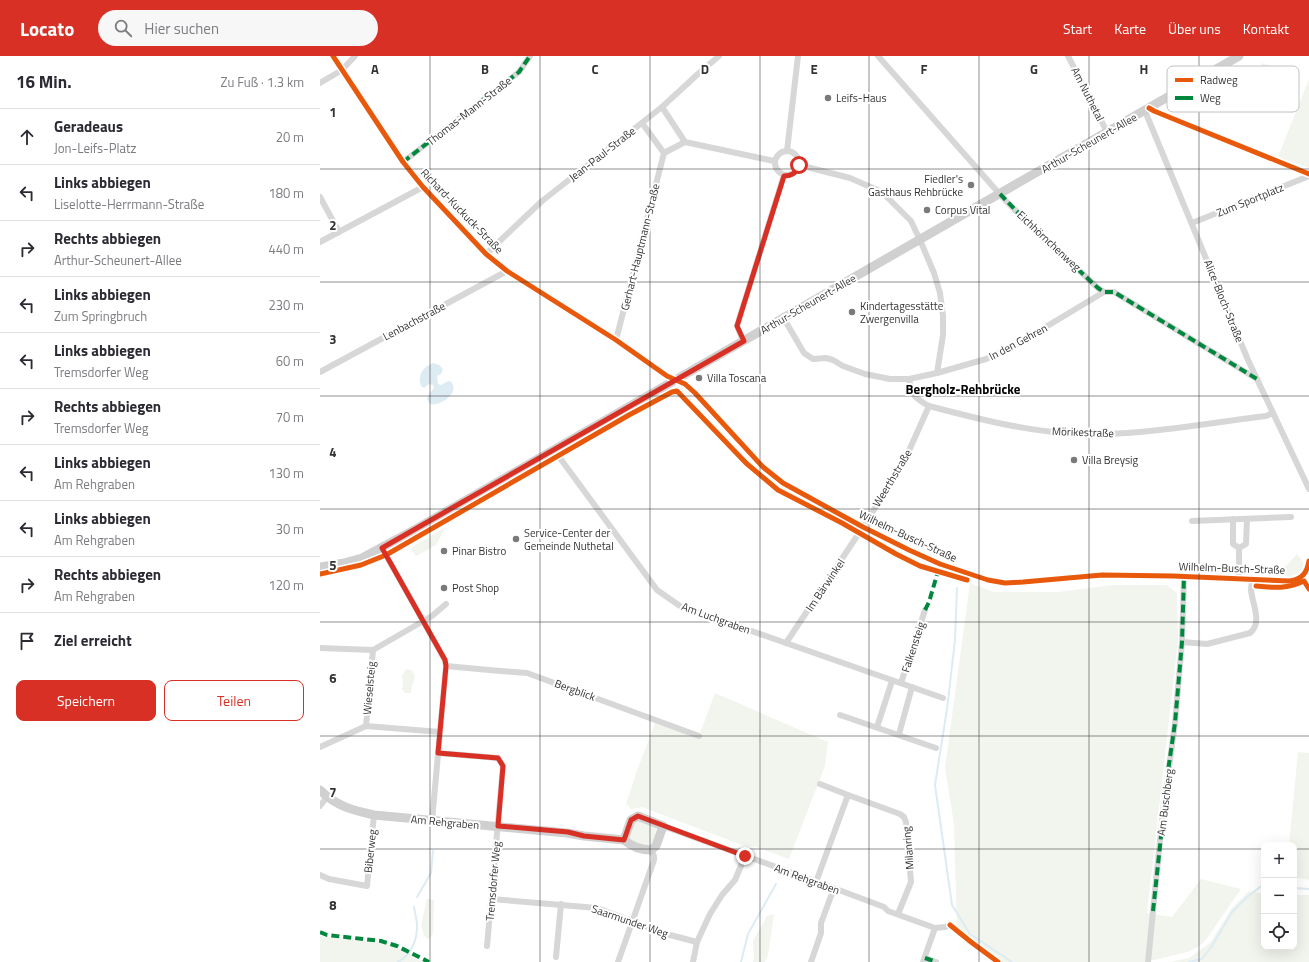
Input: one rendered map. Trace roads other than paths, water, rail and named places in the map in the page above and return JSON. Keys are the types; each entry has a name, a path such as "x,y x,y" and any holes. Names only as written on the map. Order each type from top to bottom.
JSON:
{"main road":[{"name":"Arthur-Scheunert-Allee","path":"1222,66 1239,56"},
{"name":"Arthur-Scheunert-Allee","path":"320,567 362,558 382,548 1167,98"},
{"name":"Am Rehgraben","path":"320,790 327,797 348,809 374,815 568,832 584,836 624,840 628,844 644,850 651,850"},
{"name":"Am Rehgraben","path":"624,840 631,820 638,816 663,826"},
{"path":"651,850 656,846 663,826"}],"street":[{"name":"Richard-Kuckuck-Straße","path":"333,56 403,162 423,187 486,254 507,271 616,340 662,373 676,379"},
{"path":"320,83 342,70 355,56"},
{"name":"Thomas-Mann-Straße","path":"403,162 519,72 530,56"},
{"name":"Jean-Paul-Straße","path":"486,254 542,200 662,108 698,73 719,56"},
{"path":"787,151 798,56"},
{"name":"Eichhörnchenweg","path":"878,56 1000,194 1030,225 1098,288 1104,292 1114,292 1257,378"},
{"name":"Am Nuthetal","path":"1068,56 1107,132"},
{"path":"662,108 685,142"},
{"name":"Alice-Bloch-Straße","path":"1145,111 1257,378 1309,489"},
{"path":"642,123 664,153 685,142 774,161"},
{"path":"787,151 796,155 799,160 799,165 794,174 784,176 779,174 776,170 774,161 779,153 787,151"},
{"name":"Gerhart-Hauptmann-Straße","path":"616,340 664,153"},
{"path":"799,165 850,178 882,192 911,221 934,273 940,293 943,316 943,334 937,373"},
{"path":"744,341 737,326 784,176"},
{"name":"Zum Sportplatz","path":"1192,223 1309,176"},
{"path":"320,242 423,187"},
{"path":"320,197 339,232"},
{"name":"Lenbachstraße","path":"320,372 507,271"},
{"name":"In den Gehren","path":"783,317 804,353 813,359 826,358 843,366 883,378 909,379 937,373 986,359 1014,346 1104,292"},
{"name":"Wilhelm-Busch-Straße","path":"676,379 685,384 695,393 763,467 782,483 863,527 940,564 988,580 1005,583 1102,575 1184,576 1290,581 1301,577"},
{"name":"Mörikestraße","path":"909,379 912,393 921,402 929,406 1000,424 1067,433 1119,434 1266,416 1273,413"},
{"name":"Weerthstraße","path":"863,527 903,464 929,406"},
{"name":"Am Luchgraben","path":"554,450 657,590 680,606 943,698"},
{"path":"1192,521 1292,517"},
{"name":"Wilhelm-Busch-Straße","path":"1233,519 1233,544 1239,548"},
{"name":"Wilhelm-Busch-Straße","path":"1239,548 1246,544 1246,519"},
{"name":"Im Bärwinkel","path":"786,643 863,527"},
{"path":"382,548 444,656 446,666 432,821"},
{"name":"Wilhelm-Busch-Straße","path":"1239,548 1239,579"},
{"path":"1309,561 1308,569 1301,577 1309,589"},
{"name":"Am Buschberg","path":"1148,962 1165,799 1175,723 1182,642 1184,576"},
{"path":"1182,642 1207,644 1250,633 1254,630 1257,621 1251,590 1252,580"},
{"path":"320,648 373,650 432,616 446,604"},
{"name":"Falkensteig","path":"901,683 924,610"},
{"name":"Wieselsteig","path":"366,726 373,650"},
{"name":"Bergblick","path":"446,666 527,673 699,736"},
{"path":"877,727 892,680"},
{"path":"899,734 912,687"},
{"path":"840,714 936,748"},
{"path":"320,747 366,726 440,732"},
{"name":"Tremsdorfer Weg","path":"438,753 498,758 503,766 487,946"},
{"name":"Milanring","path":"820,784 900,814 904,817 906,822 911,882 898,914"},
{"path":"816,882 848,795"},
{"path":"320,806 327,797"},
{"name":"Biberweg","path":"320,875 330,879 367,886 374,815"},
{"name":"Am Rehgraben","path":"663,826 834,888 884,907 888,911 936,928"},
{"path":"618,962 654,860 651,850"},
{"path":"693,962 697,942 711,912 722,895 735,880 745,856"},
{"path":"811,962 821,933 821,924 834,888"},
{"name":"Saarmunder Weg","path":"491,899 597,908 666,934 697,942"},
{"path":"556,957 561,904"},
{"path":"936,962 924,960 936,928 950,925"}],"waterway":[{"path":"957,588 955,640 947,709 935,785 952,905 970,934 1012,962"},
{"path":"417,897 431,873 433,851"},
{"path":"741,962 748,934 776,884"},
{"path":"1189,962 1202,959 1212,946 1232,912 1247,897 1261,886"},
{"path":"1297,888 1309,889"},
{"path":"398,962 410,951 416,937 417,926 414,907"}],"place":[{"name":"Leifs-Haus","path":"828,98"},
{"name":"Fiedler's Gasthaus Rehbrücke","path":"971,185"},
{"name":"Corpus Vital","path":"927,210"},
{"name":"Kindertagesstätte Zwergenvilla","path":"852,312"},
{"name":"Villa Toscana","path":"699,378"},
{"name":"Villa Breysig","path":"1074,460"},
{"name":"Service-Center der Gemeinde Nuthetal","path":"516,539"},
{"name":"Pinar Bistro","path":"444,551"},
{"name":"Post Shop","path":"444,588"}],"district":[{"name":"Bergholz-Rehbrücke","path":"963,389"}]}
